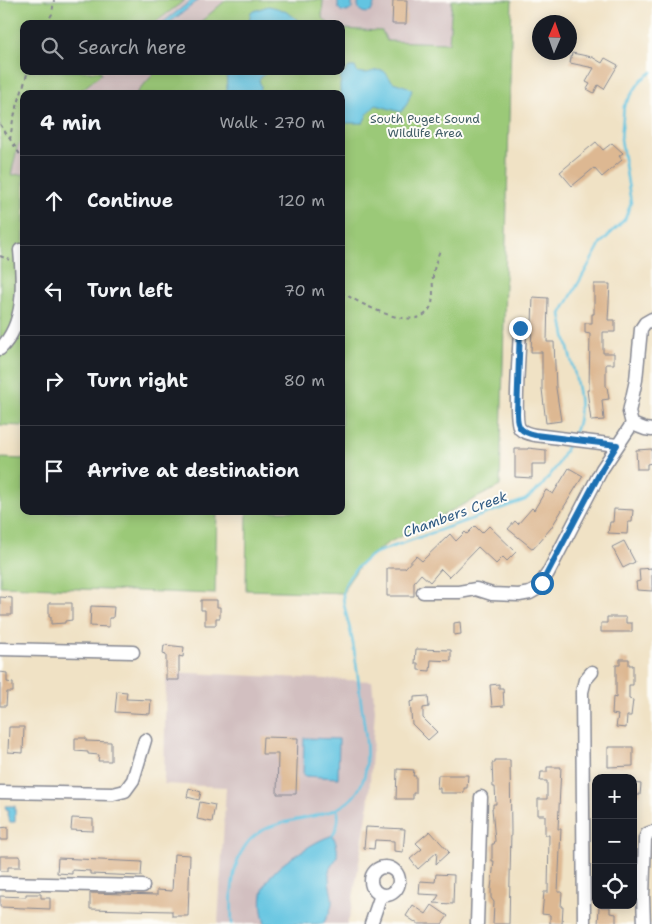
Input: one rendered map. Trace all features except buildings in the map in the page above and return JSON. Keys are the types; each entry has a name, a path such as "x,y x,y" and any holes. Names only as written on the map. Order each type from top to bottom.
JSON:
{"street":[{"path":"0,349 13,332 20,310"},
{"path":"422,592 458,592 476,589 492,594 519,595 530,593 536,589 548,573 598,477 632,424 629,412 636,380 641,330 645,323 652,319"},
{"path":"520,328 517,422 519,428 527,433 617,445"},
{"path":"632,424 645,430 652,430"},
{"path":"0,648 133,652"},
{"path":"584,924 582,692 585,680 592,672"},
{"path":"0,792 113,794 125,791 133,780 145,740"},
{"path":"478,924 481,797"},
{"path":"644,924 645,839 646,834 652,832"},
{"path":"0,883 143,886"},
{"path":"371,924 381,895"}],"path":[{"path":"48,20 52,14 54,0"},
{"path":"22,90 27,75"},
{"path":"10,140 13,120 20,97"},
{"path":"0,124 20,155"},
{"path":"345,294 384,312 408,319 418,318 426,313 432,303 433,276 440,250"}],"shaded area":[{"path":"185,0 226,0 203,20 159,20"},
{"path":"323,0 452,0 449,43 387,41 382,31 345,29 345,20 325,20 322,17"},
{"path":"100,75 153,75 139,90 82,90"},
{"path":"20,143 20,174 11,175"},
{"path":"166,672 372,681 375,710 368,809 350,916 347,924 218,924 226,787 164,784"}],"green space":[{"path":"0,0 185,0 158,20 20,20 20,75 100,75 82,90 20,90 20,143 11,175 20,174 20,426 0,425"},
{"path":"226,0 323,0 322,17 325,20 203,20"},
{"name":"South Puget Sound Wildlife Area","path":"452,0 512,0 500,486 388,543 364,560 347,584 344,593 246,590 247,515 345,515 345,90 139,90 153,75 345,75 345,29 382,31 387,41 449,43"},
{"path":"0,458 20,459 20,515 217,515 215,594 0,586"}],"water":[{"path":"192,0 199,0 173,20 166,20"},
{"path":"338,0 352,0 352,9 347,12 341,11 338,8"},
{"path":"359,0 373,0 374,5 371,12 364,13 361,11 358,5"},
{"path":"268,6 278,8 297,20 249,20 251,12"},
{"path":"349,67 355,67 357,72 362,73 377,70 384,71 393,82 412,90 407,104 401,112 376,105 368,113 363,123 345,123 345,90 340,90 340,86 341,77 345,75"},
{"path":"228,75 263,75 259,80 260,90 227,90"},
{"path":"304,738 339,739 338,778 303,776"},
{"path":"5,806 15,806 15,822 10,822 7,814 9,810"},
{"path":"333,835 337,851 335,861 329,871 332,902 323,924 265,924 262,899 268,880 274,872 291,858 317,842"}],"waterway":[{"name":"Chambers Creek","path":"573,436 579,414 578,392 561,314 601,243 625,219 631,203 621,139 624,106 641,80 652,72"},
{"name":"Chambers Creek","path":"232,924 232,884 236,864 245,846 257,834 273,826 326,813 342,806 355,794 364,777 366,768 365,730 354,651 343,597 344,587 350,576 365,560 375,553 525,500 541,487 557,466 569,443"},
{"path":"333,835 338,822 337,809"}],"route":[{"path":"520,328 517,414 519,428 522,431 535,435 617,445 602,469 542,583"}]}
